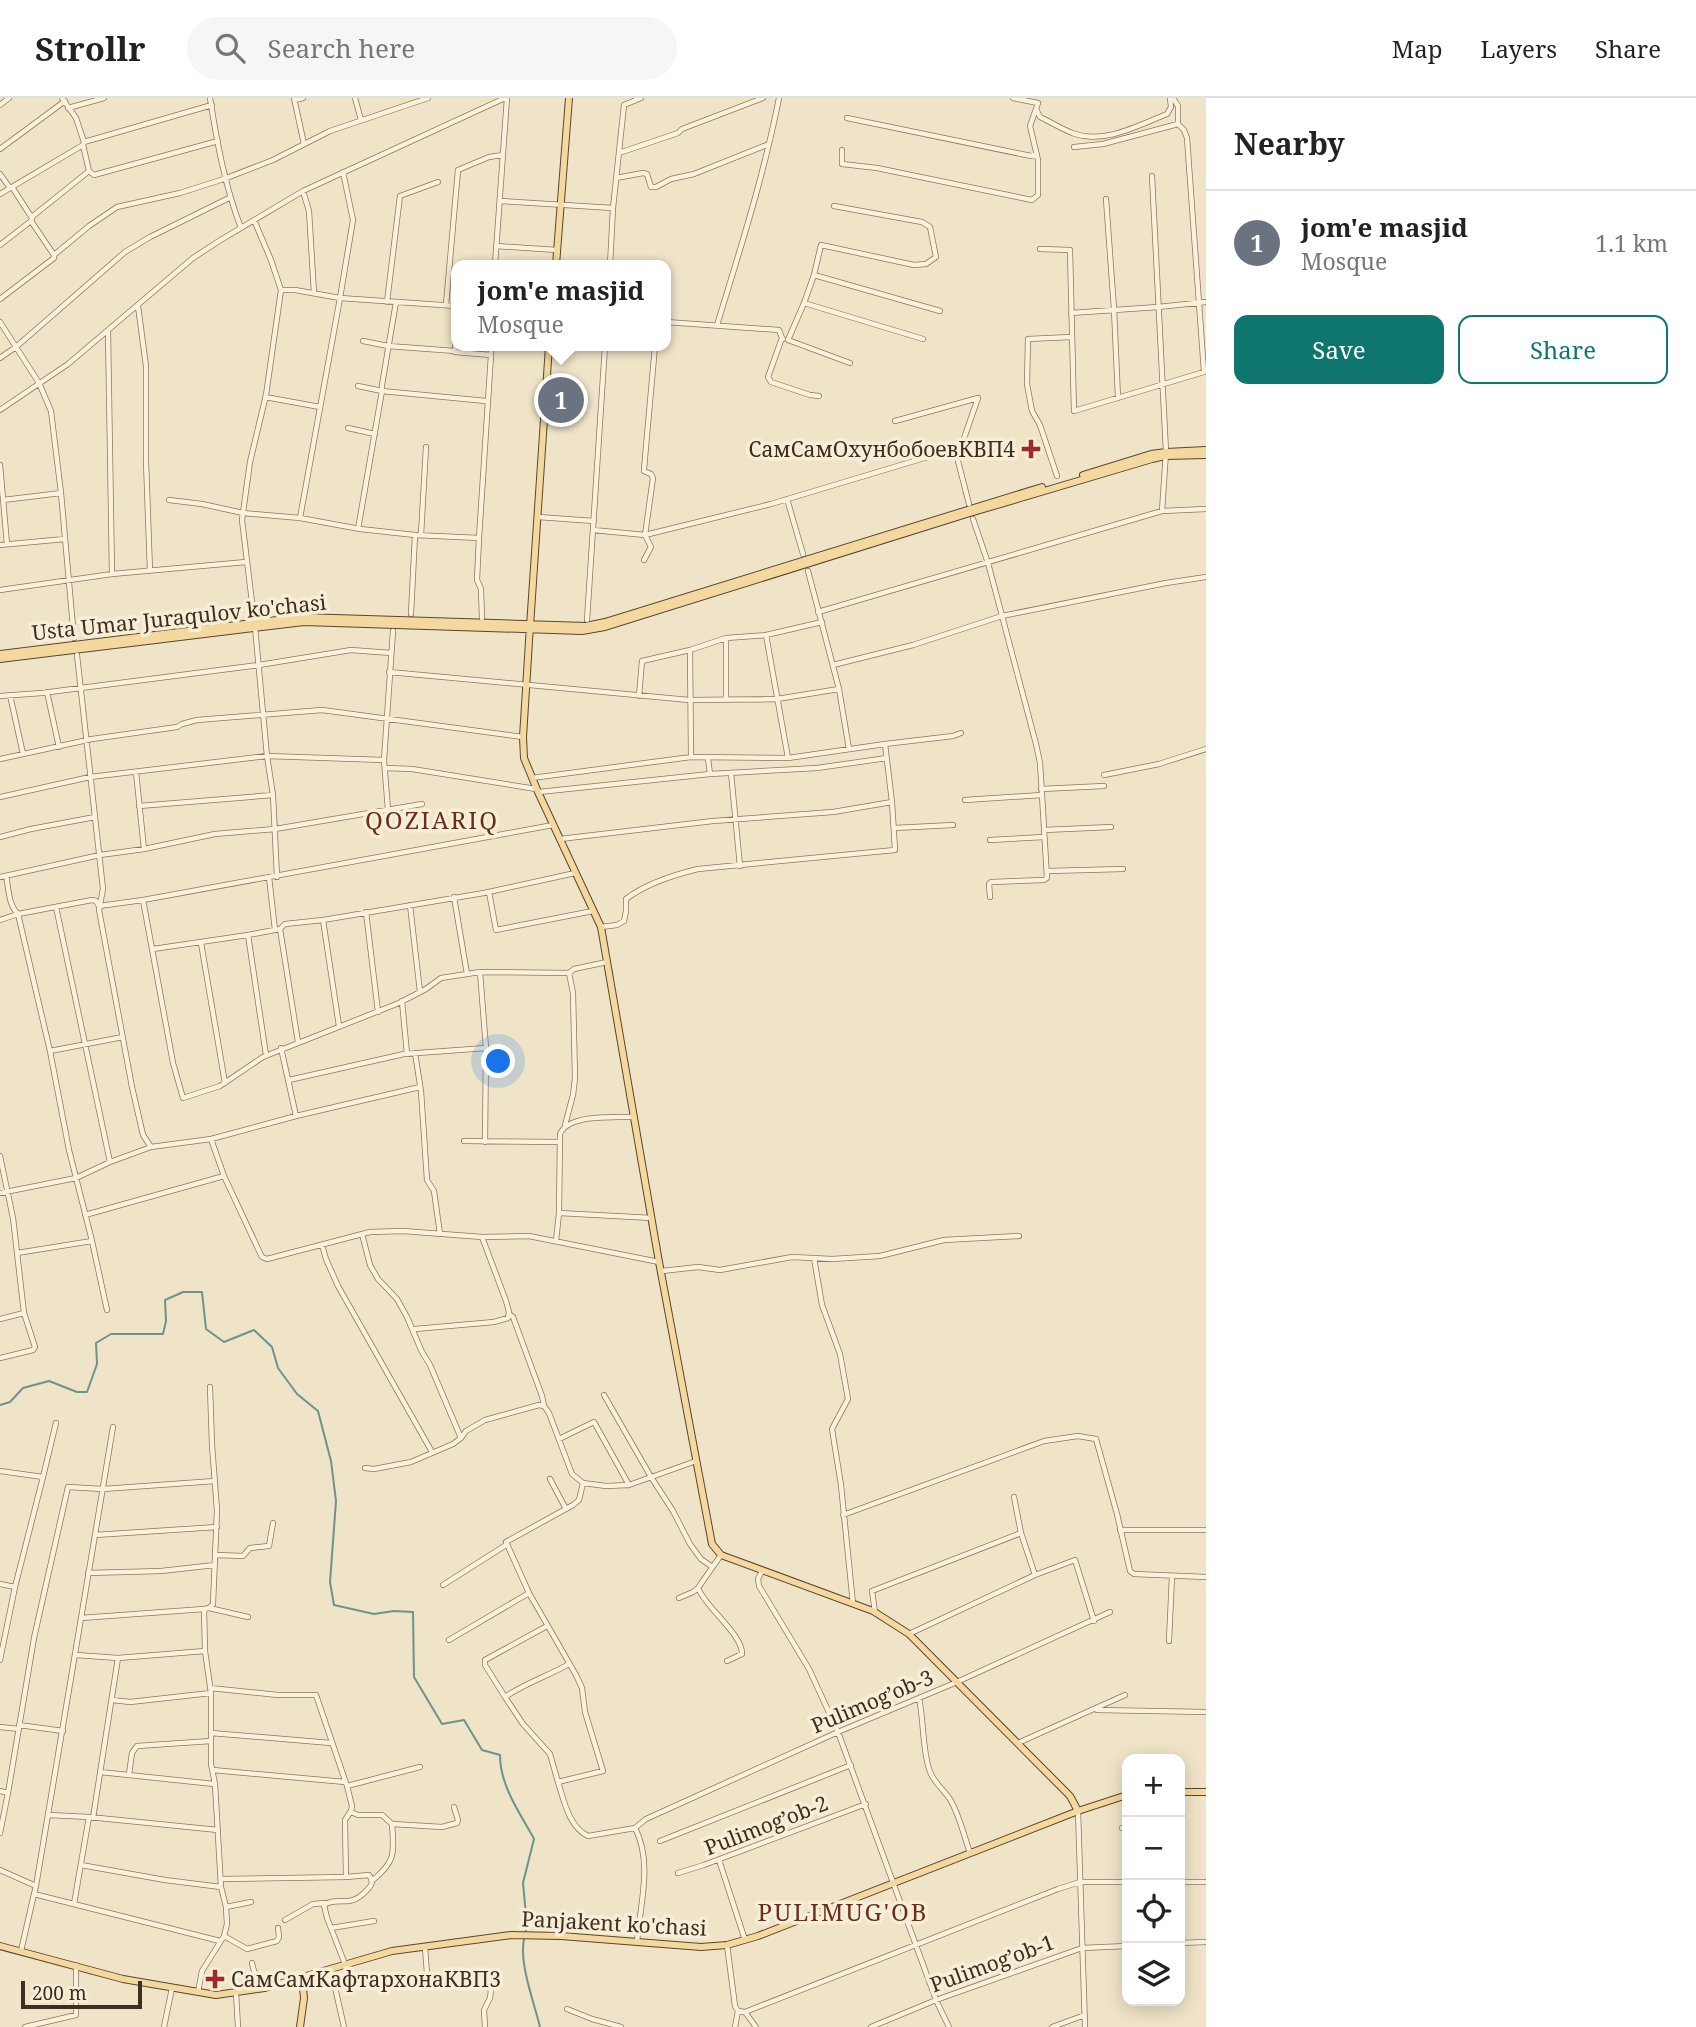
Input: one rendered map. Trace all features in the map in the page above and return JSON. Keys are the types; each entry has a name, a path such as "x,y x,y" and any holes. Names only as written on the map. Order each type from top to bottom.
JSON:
{"main road":[{"path":"556,260 569,98"},
{"path":"549,351 523,737 524,758 601,927 659,1262 712,1544 721,1555 875,1613 909,1634 1070,1796 1078,1811"},
{"name":"Usta Umar Juraqulov ko'chasi","path":"0,654 255,625 304,622 582,631 605,627 1166,454 1206,453"},
{"name":"Usta Umar Juraqulov ko'chasi","path":"0,659 255,625"},
{"path":"1185,1792 1206,1792"},
{"name":"Panjakent ko'chasi","path":"0,1946 123,1979 216,1995 265,1988 392,1951 511,1935 690,1947 727,1945 745,1941 1078,1811 1122,1797"},
{"path":"300,2027 304,1998 302,1978"}],"street":[{"path":"0,105 9,98"},
{"path":"68,108 104,98"},
{"path":"210,98 224,179 241,228"},
{"path":"303,98 295,99 304,144"},
{"path":"355,98 361,120"},
{"path":"0,299 54,258 54,255 89,226 117,208 224,179 273,160 330,131 428,98"},
{"path":"0,410 68,364 193,258 241,228 303,191 506,98 495,260"},
{"path":"610,260 624,105 642,98"},
{"path":"619,152 678,133 682,129 763,98"},
{"path":"717,325 770,144 779,98"},
{"path":"1013,98 1038,103"},
{"path":"1038,103 1040,117 1076,135 1099,137 1167,114 1172,98"},
{"path":"1172,98 1178,106 1178,124 1187,138 1197,302 1206,380"},
{"path":"0,149 64,99 76,118 89,171 94,175 218,141"},
{"path":"842,150 842,164 877,168 1032,200 1038,195 1037,154 1030,126 1038,103"},
{"path":"0,194 83,143 212,106"},
{"path":"847,118 1031,156 1037,154"},
{"path":"1074,147 1103,144 1178,124"},
{"path":"617,178 643,173 646,174 651,187 656,187 671,179 694,174 770,144"},
{"path":"446,305 458,170 489,157 503,155"},
{"path":"0,245 89,171"},
{"path":"300,518 353,220 343,172"},
{"path":"0,174 54,255"},
{"path":"1153,176 1166,454 1162,511"},
{"path":"387,302 400,196 438,182"},
{"path":"303,191 309,211 314,293"},
{"path":"0,358 125,252 229,198"},
{"path":"1106,199 1118,398"},
{"path":"501,201 613,208"},
{"path":"819,396 771,382 768,377 804,303 821,245 914,265 926,264 936,257 930,227 922,222 834,205"},
{"path":"254,220 281,290 265,397 250,462 242,520 273,795 277,877"},
{"path":"496,246 557,250"},
{"path":"1040,249 1070,250 1074,411 1203,372"},
{"path":"814,275 940,311"},
{"path":"281,290 340,298 451,306"},
{"path":"358,529 396,302"},
{"path":"1070,313 1206,302"},
{"path":"804,303 923,339"},
{"path":"138,305 146,366 150,571"},
{"path":"0,322 39,383 51,411 71,581 74,638"},
{"path":"671,322 779,330 785,339 850,363"},
{"path":"108,330 112,574"},
{"path":"1057,476 1040,425 1032,411 1027,384 1028,339 1071,337"},
{"path":"363,341 388,346 451,351"},
{"path":"455,351 491,355"},
{"path":"482,618 481,589 477,580 491,351"},
{"path":"587,620 605,351"},
{"path":"644,560 651,547 645,535 653,478 644,469 655,351"},
{"path":"358,386 486,401"},
{"path":"265,397 320,407"},
{"path":"895,421 978,398 958,461 969,504"},
{"path":"348,428 375,434"},
{"path":"411,614 426,447"},
{"path":"593,530 645,535 787,499 961,447"},
{"path":"0,465 7,544"},
{"path":"3,500 61,493"},
{"path":"787,499 803,554"},
{"path":"169,500 358,529 479,538"},
{"path":"818,612 1162,511 1206,509"},
{"path":"538,517 594,521"},
{"path":"972,519 988,564 1037,744 1048,870 1044,880 991,882 990,897"},
{"path":"0,545 65,538"},
{"path":"0,590 112,574 246,562"},
{"path":"808,572 839,690 849,749"},
{"path":"833,665 913,645 1002,616 1206,577"},
{"path":"639,696 642,661 726,638 766,635 822,622"},
{"path":"388,810 384,760 393,631"},
{"path":"766,635 788,758"},
{"path":"726,638 726,699"},
{"path":"0,696 259,665 351,650 391,653"},
{"path":"690,650 691,757"},
{"path":"77,654 103,889 99,906"},
{"path":"389,672 692,699 777,699 839,690"},
{"path":"47,692 59,747"},
{"path":"10,695 23,754"},
{"path":"0,759 88,740 177,727 197,720 322,710 523,737"},
{"path":"532,778 691,757 788,758 961,733"},
{"path":"601,927 617,925 624,921 626,899 635,892 673,875 698,869 895,850 885,744"},
{"path":"1104,775 1158,764 1206,748"},
{"path":"0,797 90,777 267,756 384,760"},
{"path":"708,758 710,774"},
{"path":"385,768 412,769 537,791 710,774 817,768 887,758"},
{"path":"136,772 144,849"},
{"path":"731,773 740,866"},
{"path":"965,800 1104,786"},
{"path":"139,806 273,795"},
{"path":"560,839 833,812 892,802"},
{"path":"107,1310 19,914 10,902 3,876 215,834 275,829 422,804"},
{"path":"0,837 95,817"},
{"path":"99,906 277,877 553,825"},
{"path":"894,828 953,825"},
{"path":"1044,831 1111,827"},
{"path":"990,840 1044,837"},
{"path":"1048,870 1123,869"},
{"path":"153,949 248,935 278,929 285,924 489,892 575,873"},
{"path":"269,877 298,1042"},
{"path":"489,892 496,930 593,911"},
{"path":"454,897 467,974"},
{"path":"143,900 165,1023 181,1096 186,1098 225,1083 266,1055 378,1012 420,992 441,978 480,972 569,973 573,969 607,962"},
{"path":"0,920 19,914 96,901 143,1135 151,1147"},
{"path":"410,905 420,992"},
{"path":"56,907 110,1162"},
{"path":"366,912 378,1012"},
{"path":"323,920 339,1026"},
{"path":"248,935 266,1055"},
{"path":"201,943 225,1083"},
{"path":"480,972 486,1048 485,1142"},
{"path":"556,1241 560,1134 565,1126 575,1078 573,993 569,973"},
{"path":"402,1001 407,1054"},
{"path":"50,1051 123,1037"},
{"path":"281,1048 296,1116"},
{"path":"289,1080 407,1054 486,1048"},
{"path":"415,1053 428,1180 433,1191 440,1234"},
{"path":"0,1193 76,1178 151,1147 211,1139 420,1087"},
{"path":"565,1126 587,1119 634,1116"},
{"path":"211,1139 224,1176 262,1257 272,1259 362,1234 389,1231 482,1237 529,1236 659,1262"},
{"path":"464,1141 560,1142"},
{"path":"0,1156 13,1218 24,1313 35,1349 0,1358"},
{"path":"85,1215 224,1176"},
{"path":"559,1213 652,1218"},
{"path":"362,1234 370,1265 397,1299 407,1317 461,1438"},
{"path":"662,1271 698,1267 720,1270 792,1257 832,1259 880,1256 944,1240 1020,1236"},
{"path":"482,1237 572,1474 583,1483 629,1485 696,1461"},
{"path":"17,1253 92,1241"},
{"path":"322,1245 338,1286 432,1452"},
{"path":"814,1258 822,1305 840,1354 848,1399 832,1429 841,1485 853,1605"},
{"path":"0,1319 24,1313"},
{"path":"415,1329 502,1321 509,1314"},
{"path":"206,1609 213,1604 218,1510 210,1387"},
{"path":"604,1395 690,1544 701,1559 711,1566"},
{"path":"365,1468 374,1469 411,1462 443,1449 485,1420 539,1405 544,1406"},
{"path":"559,1439 594,1422 629,1485"},
{"path":"0,1660 15,1587 56,1423"},
{"path":"21,1951 49,1815 113,1427"},
{"path":"843,1515 1044,1441 1078,1436 1096,1439 1130,1571 1133,1574 1206,1577"},
{"path":"0,1471 43,1477"},
{"path":"550,1479 566,1509"},
{"path":"0,1833 34,1638 68,1487 103,1489 215,1481"},
{"path":"443,1585 506,1545 507,1540 579,1500 583,1483"},
{"path":"1014,1497 1021,1533 1035,1575"},
{"path":"216,1555 243,1556 250,1548 269,1546 273,1522"},
{"path":"94,1535 217,1527"},
{"path":"1120,1530 1206,1530"},
{"path":"875,1613 872,1591 1021,1533"},
{"path":"506,1545 529,1593 582,1688 585,1712 603,1771 558,1782"},
{"path":"679,1598 698,1588 721,1555"},
{"path":"909,1634 1035,1575 1075,1560 1094,1621"},
{"path":"88,1573 161,1571 215,1564"},
{"path":"762,1570 759,1586 808,1669 838,1732 936,2000 949,2027"},
{"path":"1169,1642 1172,1575"},
{"path":"0,1584 15,1587"},
{"path":"698,1588 740,1642 742,1654 727,1661"},
{"path":"449,1640 529,1593"},
{"path":"81,1618 206,1609 248,1617"},
{"path":"198,1993 202,1971 224,1936 227,1924 220,1879 215,1784 211,1764 211,1691 205,1651 206,1609"},
{"name":"Pulimog’ob-3","path":"635,1828 646,1819 1110,1612"},
{"path":"547,1626 485,1660 485,1665 523,1724 550,1754 567,1812 582,1833 588,1836 635,1828 641,1838 646,1859 637,1943"},
{"path":"76,1655 118,1658 205,1651"},
{"path":"89,1817 93,1818 118,1658"},
{"path":"505,1697 569,1664"},
{"path":"112,1700 130,1702 211,1691 316,1695 352,1806 345,1820 346,1877"},
{"path":"1017,1744 1125,1695"},
{"path":"919,1698 930,1772 951,1799 970,1853"},
{"path":"1093,1710 1206,1712"},
{"path":"0,1727 63,1731"},
{"path":"211,1733 331,1743"},
{"path":"129,1774 132,1754 137,1746 211,1741"},
{"path":"660,1841 851,1765"},
{"path":"213,1770 346,1784 420,1767"},
{"path":"100,1772 215,1784"},
{"path":"0,1791 8,1793"},
{"name":"Pulimog’ob-2","path":"678,1874 866,1804"},
{"path":"351,1811 358,1815 382,1815 392,1824 442,1827 457,1823 454,1807"},
{"path":"1078,1811 1085,2027"},
{"path":"49,1815 218,1830"},
{"path":"74,1904 89,1817"},
{"path":"372,1881 386,1869 393,1856 392,1824"},
{"path":"719,1860 745,1941"},
{"path":"80,1865 221,1887"},
{"path":"0,1870 36,1886"},
{"path":"220,1879 346,1877 369,1874 371,1887 358,1899 313,1905 285,1920"},
{"path":"738,2011 745,2012 1058,1889 1080,1882 1122,1882"},
{"path":"1185,1882 1206,1882"},
{"path":"34,1894 220,1941"},
{"path":"226,1907 251,1902"},
{"path":"326,1903 324,1906 345,1965"},
{"path":"331,1928 374,1921"},
{"path":"224,1936 247,1949 277,1941 278,1928"},
{"path":"1185,1943 1206,1942"},
{"path":"727,1945 735,2006 738,2011 735,2027"},
{"path":"425,1946 428,1987 458,1983 486,1986 491,1990 484,2010 485,2027"},
{"name":"Pulimog’ob-1","path":"871,2027 936,2000 1082,1948 1122,1946"},
{"path":"252,1963 265,1988"},
{"path":"25,2027 76,2015 76,1965"},
{"path":"331,1969 344,2027"},
{"path":"164,2027 172,1988"},
{"path":"236,1993 239,2027"},
{"path":"567,2009 592,2020 621,2027"},
{"path":"745,2012 756,2027"},
{"path":"1052,2027 1085,2015"}],"waterway":[{"path":"0,1405 10,1402 23,1388 49,1381 77,1392 87,1392 97,1364 96,1343 111,1334 163,1334 166,1321 165,1300 183,1292 202,1292 206,1329 224,1342 254,1330 272,1347 278,1368 297,1394 318,1411 331,1461 336,1501 330,1582 334,1605 374,1614 413,1612 414,1677 442,1724 464,1720 482,1750 500,1755 507,1788 534,1839 523,1883 527,1926 525,1934"},
{"path":"524,1939 525,1971 540,2027"}],"place":[{"name":"jom'e masjid","path":"561,400"},
{"name":"СамСамОхунбобоевКВП4","path":"1031,449"},
{"name":"СамСамКафтархонаКВП3","path":"215,1979"}],"district":[{"name":"QOZIARIQ","path":"432,819"},
{"name":"PULIMUG'OB","path":"843,1911"}]}
